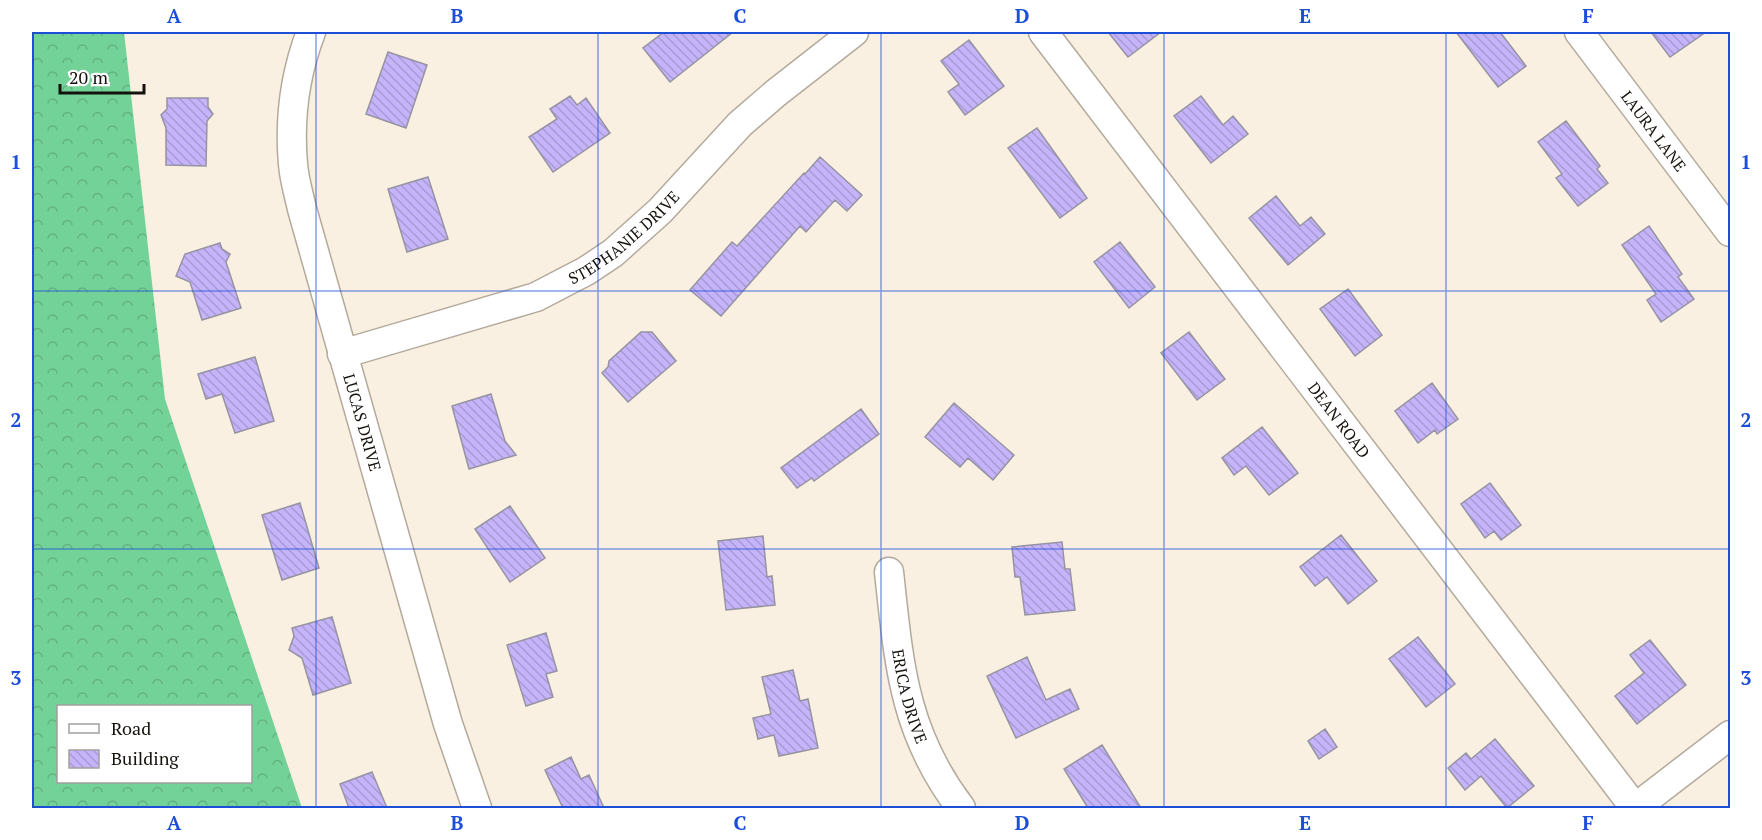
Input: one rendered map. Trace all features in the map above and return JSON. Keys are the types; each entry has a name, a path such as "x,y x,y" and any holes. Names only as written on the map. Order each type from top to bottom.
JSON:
{"street":[{"name":"LUCAS DRIVE","path":"311,32 296,81 291,120 292,166 311,246 447,724 477,808"},
{"name":"STEPHANIE DRIVE","path":"342,354 536,297 586,271 613,254 660,211 740,124 854,32"},
{"name":"DEAN ROAD","path":"1043,32 1635,808"},
{"name":"LAURA LANE","path":"1579,32 1731,232"},
{"name":"ERICA DRIVE","path":"889,572 900,669 910,712 927,755 961,808"},
{"path":"1635,808 1731,735"}],"green space":[{"path":"32,32 124,32 165,399 302,808 32,808"}],"building":[{"path":"664,32 733,32 670,82 643,48"},
{"path":"1108,32 1161,32 1128,57"},
{"path":"1456,32 1500,32 1526,66 1498,87"},
{"path":"1651,32 1706,32 1670,57"},
{"path":"969,40 1004,86 965,115 948,92 959,84 941,61"},
{"path":"388,52 427,65 406,128 366,114"},
{"path":"570,96 577,105 586,98 610,133 553,172 529,137 557,119 550,109"},
{"path":"1201,96 1223,125 1233,116 1248,134 1211,163 1174,116"},
{"path":"167,98 208,98 208,107 213,114 207,121 206,166 166,165 166,128 161,115 167,109"},
{"path":"1566,121 1600,166 1597,169 1608,183 1578,206 1556,178 1562,174 1538,142"},
{"path":"1037,128 1087,198 1060,218 1008,148"},
{"path":"820,157 862,195 847,211 835,200 806,232 800,226 721,316 690,290 732,242 737,246"},
{"path":"428,177 448,239 407,252 388,189"},
{"path":"1276,196 1300,226 1311,217 1325,234 1288,265 1249,218"},
{"path":"1649,226 1682,274 1678,277 1694,299 1661,322 1647,300 1656,294 1622,245"},
{"path":"1120,242 1155,287 1129,308 1094,262"},
{"path":"220,243 222,249 230,254 226,262 241,308 202,320 190,282 176,276 185,254"},
{"path":"1348,289 1382,335 1355,356 1320,309"},
{"path":"641,332 652,332 676,361 628,402 602,373 608,367 609,361"},
{"path":"1189,332 1225,379 1197,400 1161,353"},
{"path":"255,357 274,421 235,433 222,394 206,399 198,374"},
{"path":"1432,383 1458,419 1437,434 1435,430 1418,443 1395,411"},
{"path":"491,394 505,441 516,455 469,469 452,406"},
{"path":"954,403 1014,455 993,480 968,458 960,467 925,437"},
{"path":"861,409 879,434 814,481 812,478 797,488 781,468"},
{"path":"1262,427 1298,473 1269,495 1246,466 1234,475 1222,458"},
{"path":"1490,483 1521,525 1501,540 1494,531 1485,538 1461,504"},
{"path":"300,503 319,568 282,580 262,515"},
{"path":"510,506 545,558 510,582 475,529"},
{"path":"1341,535 1377,581 1348,604 1327,577 1315,586 1300,567"},
{"path":"763,536 767,577 772,576 775,605 726,610 718,541"},
{"path":"1062,542 1065,569 1070,569 1075,610 1025,615 1020,577 1015,577 1012,547"},
{"path":"332,617 351,683 313,695 302,658 289,650 294,636 292,628"},
{"path":"546,633 557,671 546,674 553,697 526,706 507,645"},
{"path":"1418,637 1455,684 1426,707 1389,659"},
{"path":"1650,640 1686,685 1637,724 1615,696 1644,673 1630,655"},
{"path":"1027,657 1046,700 1070,689 1079,709 1016,738 987,676"},
{"path":"793,670 800,701 808,699 818,748 779,756 774,735 758,739 753,718 771,714 762,677"},
{"path":"1325,729 1337,747 1319,759 1308,741"},
{"path":"1495,739 1534,786 1507,808 1481,776 1465,790 1448,768 1466,753 1471,759"},
{"path":"1102,745 1141,808 1088,808 1064,769"},
{"path":"571,757 581,779 589,775 604,808 563,808 545,770"},
{"path":"372,772 387,808 349,808 340,784"}]}
